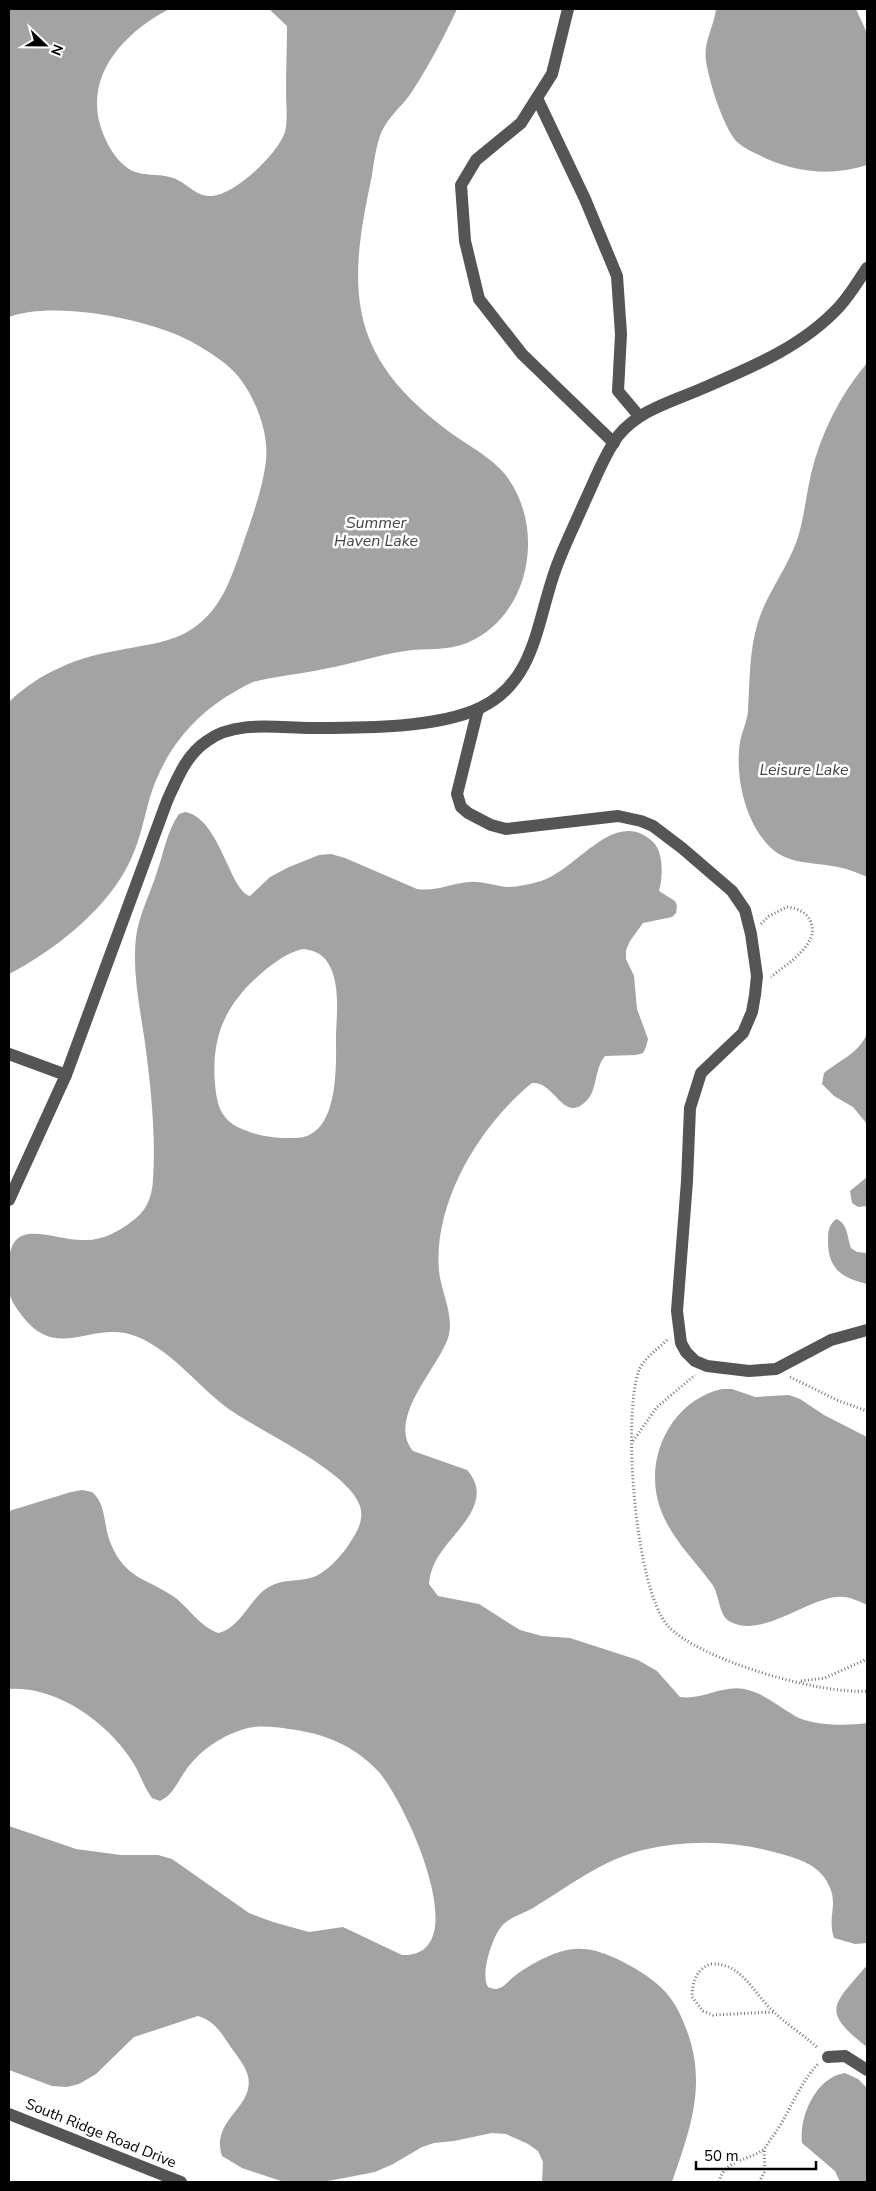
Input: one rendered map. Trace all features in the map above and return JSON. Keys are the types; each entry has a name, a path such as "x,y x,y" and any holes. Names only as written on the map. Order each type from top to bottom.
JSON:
{"street":[{"path":"568,9 552,74 521,123 476,160 460,185 465,241 478,298 522,354 614,443"},
{"path":"537,98 585,199 617,276 621,334 618,392 639,416"},
{"path":"9,1200 66,1075 151,838 180,774 198,748 208,739 236,728 364,728 434,720 478,709 505,692 528,659 556,568 595,480 614,443 639,416 756,365 790,346 824,322 840,306 867,268"},
{"path":"478,709 457,794 461,807 468,813 491,825 514,830 544,823 630,817 653,826 682,848 732,891 745,910 751,934 757,976 752,1012 743,1033 701,1073 690,1108 678,1324 681,1343 686,1352 696,1361 707,1366 749,1371 776,1369 831,1340 867,1330"},
{"path":"9,1054 66,1075"},
{"path":"828,2057 845,2056 867,2070"},
{"name":"South Ridge Road Drive","path":"9,2114 181,2182"}],"path":[{"path":"751,934 770,916 787,907 803,912 809,918 812,925 812,933 802,950 772,976 755,994"},
{"path":"678,1324 668,1339 644,1360 635,1390 633,1441 636,1510 642,1556 656,1604 668,1625 688,1642 712,1654 754,1670 798,1682 867,1691"},
{"path":"633,1441 657,1407 707,1366"},
{"path":"776,1369 824,1395 867,1411"},
{"path":"798,1682 825,1678 867,1659"},
{"path":"719,2182 723,2173 736,2161 764,2149 781,2125 811,2071 828,2057 798,2030 773,2012 749,1982 734,1970 716,1964 704,1967 694,1981 692,1997 703,2012 713,2015 773,2012"},
{"path":"759,2182 765,2171 764,2149"}],"water":[{"name":"Summer Haven Lake","path":"9,9 169,9 136,31 121,45 110,61 102,77 97,96 98,115 108,145 117,158 129,169 139,173 173,178 200,194 210,196 230,190 254,173 274,151 285,132 287,117 287,26 269,9 457,9 425,70 409,95 388,121 379,138 360,242 358,276 361,310 366,331 374,350 396,383 425,413 488,458 504,473 517,494 525,518 528,543 526,568 518,591 506,612 489,630 467,643 459,646 395,653 315,671 253,682 218,702 202,715 177,743 166,760 150,797 134,852 116,885 75,929 42,954 9,974 9,702 34,682 60,667 104,653 166,640 184,634 202,621 218,603 234,571 259,493 266,460 266,449 260,415 244,384 222,361 192,342 152,326 102,314 51,310 28,312 9,317"},
{"path":"716,9 856,9 867,33 867,165 829,172 804,170 767,159 737,142 722,115 713,91 706,61 707,41"},
{"name":"Leisure Lake","path":"867,363 867,877 853,871 829,865 801,862 783,856 768,845 753,823 747,810 740,782 739,755 740,742 748,713 751,655 758,622 766,601 797,540 811,474 826,429 848,388"},
{"path":"185,812 197,817 207,827 236,881 243,891 250,896 270,877 319,855 331,854 345,858 417,889 424,890 470,882 507,887 541,881 555,875 596,844 624,831 638,833 652,841 659,851 662,872 659,891 675,901 677,906 676,913 672,917 643,923 626,950 626,959 634,976 637,1009 648,1039 646,1047 643,1053 636,1055 605,1056 598,1069 590,1097 578,1107 566,1106 545,1087 532,1083 495,1120 478,1143 452,1192 444,1218 439,1245 440,1279 449,1313 450,1330 443,1350 410,1409 406,1424 406,1438 413,1451 467,1470 474,1481 477,1492 471,1513 442,1551 430,1575 429,1584 438,1596 479,1604 520,1630 542,1636 570,1638 638,1660 657,1671 680,1697 697,1696 736,1688 744,1689 771,1700 795,1716 811,1722 840,1725 867,1723 867,1943 855,1944 834,1938 832,1929 832,1894 824,1877 814,1867 774,1852 725,1843 676,1844 643,1850 613,1860 508,1921 501,1927 494,1939 485,1974 488,1987 493,1989 502,1987 526,1968 554,1954 568,1950 583,1949 607,1954 622,1961 654,1982 668,1995 683,2020 693,2051 696,2070 696,2089 690,2126 672,2182 542,2182 543,2162 538,2151 506,2134 492,2133 434,2143 422,2147 375,2172 323,2182 281,2181 242,2168 222,2156 220,2143 222,2132 245,2097 248,2087 247,2072 213,2024 198,2016 134,2037 96,2074 79,2084 67,2087 52,2086 9,2070 9,1826 76,1849 121,1855 158,1855 172,1859 249,1913 309,1932 343,1927 402,1955 424,1949 434,1931 435,1905 428,1873 417,1841 403,1810 377,1770 348,1747 325,1737 302,1731 269,1727 248,1728 230,1734 205,1750 183,1774 172,1791 160,1801 152,1798 120,1744 93,1719 61,1699 26,1689 9,1689 9,1511 71,1492 82,1490 92,1492 100,1503 111,1544 124,1565 140,1578 177,1599 201,1623 218,1633 232,1626 257,1597 270,1586 316,1576 326,1570 348,1546 361,1520 360,1506 352,1492 338,1479 321,1465 226,1407 174,1360 151,1343 122,1333 106,1332 63,1339 50,1337 36,1330 23,1317 10,1296 8,1285 9,1265 11,1249 17,1239 25,1235 36,1234 74,1240 92,1240 104,1237 121,1229 141,1214 150,1199 154,1163 152,1112 136,977 135,950 137,929 142,913 169,835 179,814","holes":["307,949 317,953 326,960 332,971 336,988 336,1059 331,1104 319,1128 309,1135 283,1138 257,1134 242,1129 229,1121 219,1106 214,1066 219,1035 231,1008 251,983 282,958 297,950"]},
{"path":"867,1034 867,1124 853,1107 834,1096 822,1084 824,1073 859,1047"},
{"path":"867,1177 867,1206 858,1207 852,1203 850,1191"},
{"path":"836,1219 845,1227 851,1248 857,1252 867,1253 867,1284 850,1279 838,1271 831,1259 828,1232 831,1224"},
{"path":"722,1389 732,1389 755,1397 789,1395 800,1399 824,1415 867,1437 867,1605 857,1600 838,1597 826,1599 769,1622 755,1625 742,1625 725,1618 715,1588 678,1541 662,1513 656,1494 655,1474 658,1455 664,1437 674,1420 687,1406 703,1396"},
{"path":"867,1965 867,2047 842,2024 837,2015 837,2007 846,1989"},
{"path":"845,2073 858,2079 867,2088 867,2182 840,2182 835,2171 802,2143 803,2121 812,2099 826,2082 835,2076"}]}
